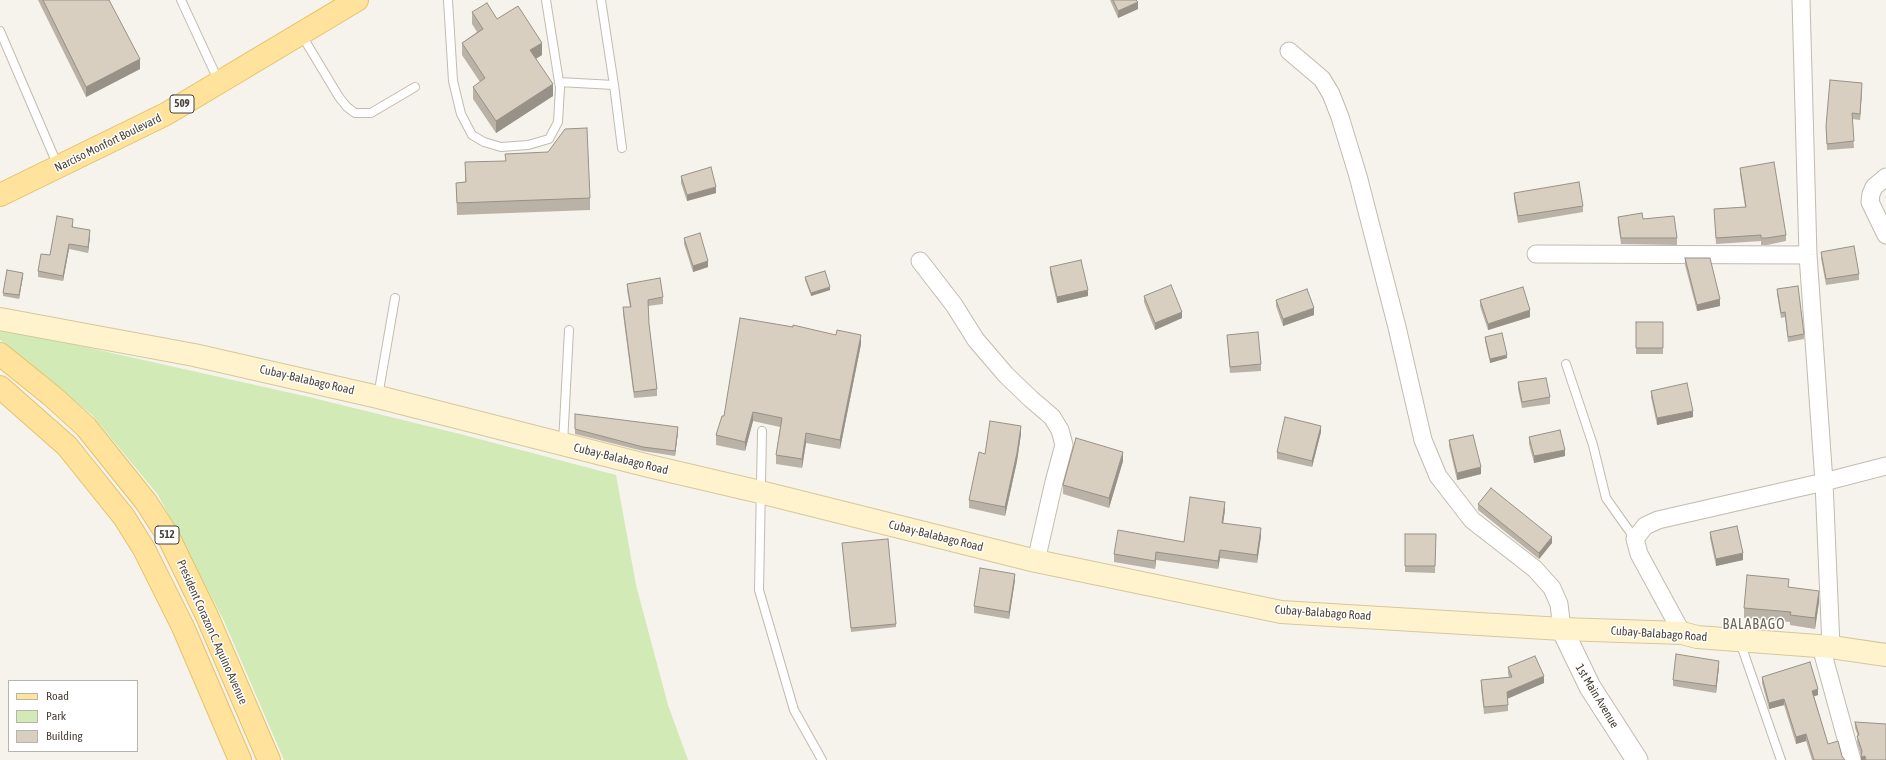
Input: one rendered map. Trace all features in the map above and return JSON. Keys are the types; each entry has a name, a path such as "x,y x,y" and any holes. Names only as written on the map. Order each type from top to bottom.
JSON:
{"main road":[{"name":"Narciso Monfort Boulevard","path":"0,195 166,114 357,0"},
{"name":"Cubay-Balabago Road","path":"0,319 194,355 378,397 1036,561 1281,612 1562,629 1682,633 1697,637 1740,639 1826,647 1886,655"},
{"name":"President Corazon C. Aquino Avenue","path":"0,354 52,396 86,427 146,502 168,536 207,616 269,760"},
{"name":"President Corazon C. Aquino Avenue","path":"0,387 67,446 101,486 140,542 183,627 240,760"}],"street":[{"path":"1802,0 1808,255 1824,482 1826,647 1852,760"},
{"path":"1289,51 1322,79 1331,94 1340,117 1358,176 1397,327 1423,440 1438,476 1472,520 1535,569 1552,588 1559,604 1562,629"},
{"path":"1886,177 1874,187 1870,202 1886,235"},
{"path":"1536,254 1808,255"},
{"path":"920,261 954,305 976,340 1006,375 1052,417 1060,430 1064,445 1036,561"},
{"path":"1682,633 1639,554 1635,539 1645,526 1658,520 1824,482 1886,466"},
{"name":"1st Main Avenue","path":"1562,629 1590,687 1637,760"}],"lane":[{"path":"181,0 219,82"},
{"path":"448,0 453,81 461,114 472,135 484,142 501,147 528,145 549,139 558,122 559,82 551,22 546,0"},
{"path":"601,0 622,148"},
{"path":"0,31 58,167"},
{"path":"300,34 339,97 347,107 355,113 371,113 414,87"},
{"path":"559,82 614,85"},
{"path":"378,397 395,298"},
{"path":"563,444 569,330"},
{"path":"1566,364 1593,445 1606,498 1635,539"},
{"path":"762,431 759,590 794,710 822,760"},
{"path":"1740,639 1781,760"}],"green space":[{"path":"0,328 309,397 460,434 616,475 636,585 668,705 688,760 284,760 224,621 158,495 92,415 0,340"}],"building":[{"path":"43,0 109,0 140,59 86,87"},
{"path":"1113,0 1136,0 1138,2 1118,11"},
{"path":"487,3 497,19 518,6 542,43 530,50 553,84 496,121 473,87 485,78 462,43 483,29 472,12"},
{"path":"1830,80 1862,83 1860,114 1852,113 1854,141 1827,144 1826,126"},
{"path":"587,128 590,198 457,203 456,183 466,182 465,162 506,161 505,154 548,152 565,129"},
{"path":"1774,162 1786,235 1767,238 1761,238 1761,235 1716,238 1714,209 1746,207 1740,168"},
{"path":"711,167 716,187 687,195 681,176"},
{"path":"1579,182 1583,206 1518,216 1514,193"},
{"path":"1642,213 1643,219 1674,216 1677,238 1621,238 1618,217"},
{"path":"57,216 73,219 72,227 90,230 88,247 69,244 63,276 38,271 41,254 50,255"},
{"path":"700,233 708,261 693,266 684,238"},
{"path":"1854,246 1859,274 1826,279 1821,252"},
{"path":"1685,258 1710,258 1720,299 1697,305"},
{"path":"1081,260 1088,290 1057,297 1050,267"},
{"path":"7,270 23,273 19,295 3,293"},
{"path":"825,271 830,287 811,293 805,277"},
{"path":"660,278 663,297 648,300 649,324 657,389 634,392 623,307 631,307 627,284"},
{"path":"1171,285 1182,312 1155,323 1144,296"},
{"path":"1798,286 1804,334 1788,337 1785,312 1781,313 1777,289"},
{"path":"1523,287 1530,310 1488,324 1480,300"},
{"path":"1307,289 1314,308 1283,319 1276,300"},
{"path":"740,318 793,327 793,325 836,335 837,330 861,335 840,440 806,433 802,459 776,455 782,418 753,412 745,442 716,435 722,416 724,416"},
{"path":"1636,322 1663,322 1663,348 1636,348"},
{"path":"1258,332 1261,364 1230,367 1227,335"},
{"path":"1502,333 1507,355 1490,359 1485,337"},
{"path":"1546,378 1550,397 1522,402 1518,382"},
{"path":"1687,383 1693,411 1657,418 1651,391"},
{"path":"575,414 678,427 675,451 643,447 575,429"},
{"path":"1285,417 1321,426 1312,461 1277,452"},
{"path":"990,421 1021,426 1017,453 1005,507 969,500 979,452 985,454"},
{"path":"1560,430 1565,450 1534,456 1529,437"},
{"path":"1473,435 1481,467 1457,473 1449,440"},
{"path":"1076,438 1123,452 1109,498 1063,485"},
{"path":"1491,488 1552,537 1539,553 1478,504"},
{"path":"1190,497 1225,502 1222,523 1261,528 1257,555 1220,550 1218,561 1156,552 1155,561 1114,554 1118,530 1184,542"},
{"path":"1737,526 1743,553 1716,559 1710,532"},
{"path":"1405,534 1436,534 1435,566 1405,566"},
{"path":"888,539 896,624 851,628 842,543"},
{"path":"980,568 1015,574 1009,612 974,606"},
{"path":"1747,575 1789,579 1788,587 1819,591 1815,618 1790,615 1791,612 1744,608"},
{"path":"1676,654 1719,661 1716,686 1673,680"},
{"path":"1535,656 1544,676 1507,692 1508,705 1484,707 1481,680 1512,677 1508,667"},
{"path":"1810,662 1818,689 1812,691 1828,744 1838,741 1842,756 1845,760 1814,760 1806,734 1796,737 1784,699 1769,703 1762,677"},
{"path":"1855,722 1886,724 1886,760 1866,760 1865,756 1861,757 1862,751 1857,736 1859,735"}],"district":[{"name":"BALABAGO","path":"1754,625"}]}
